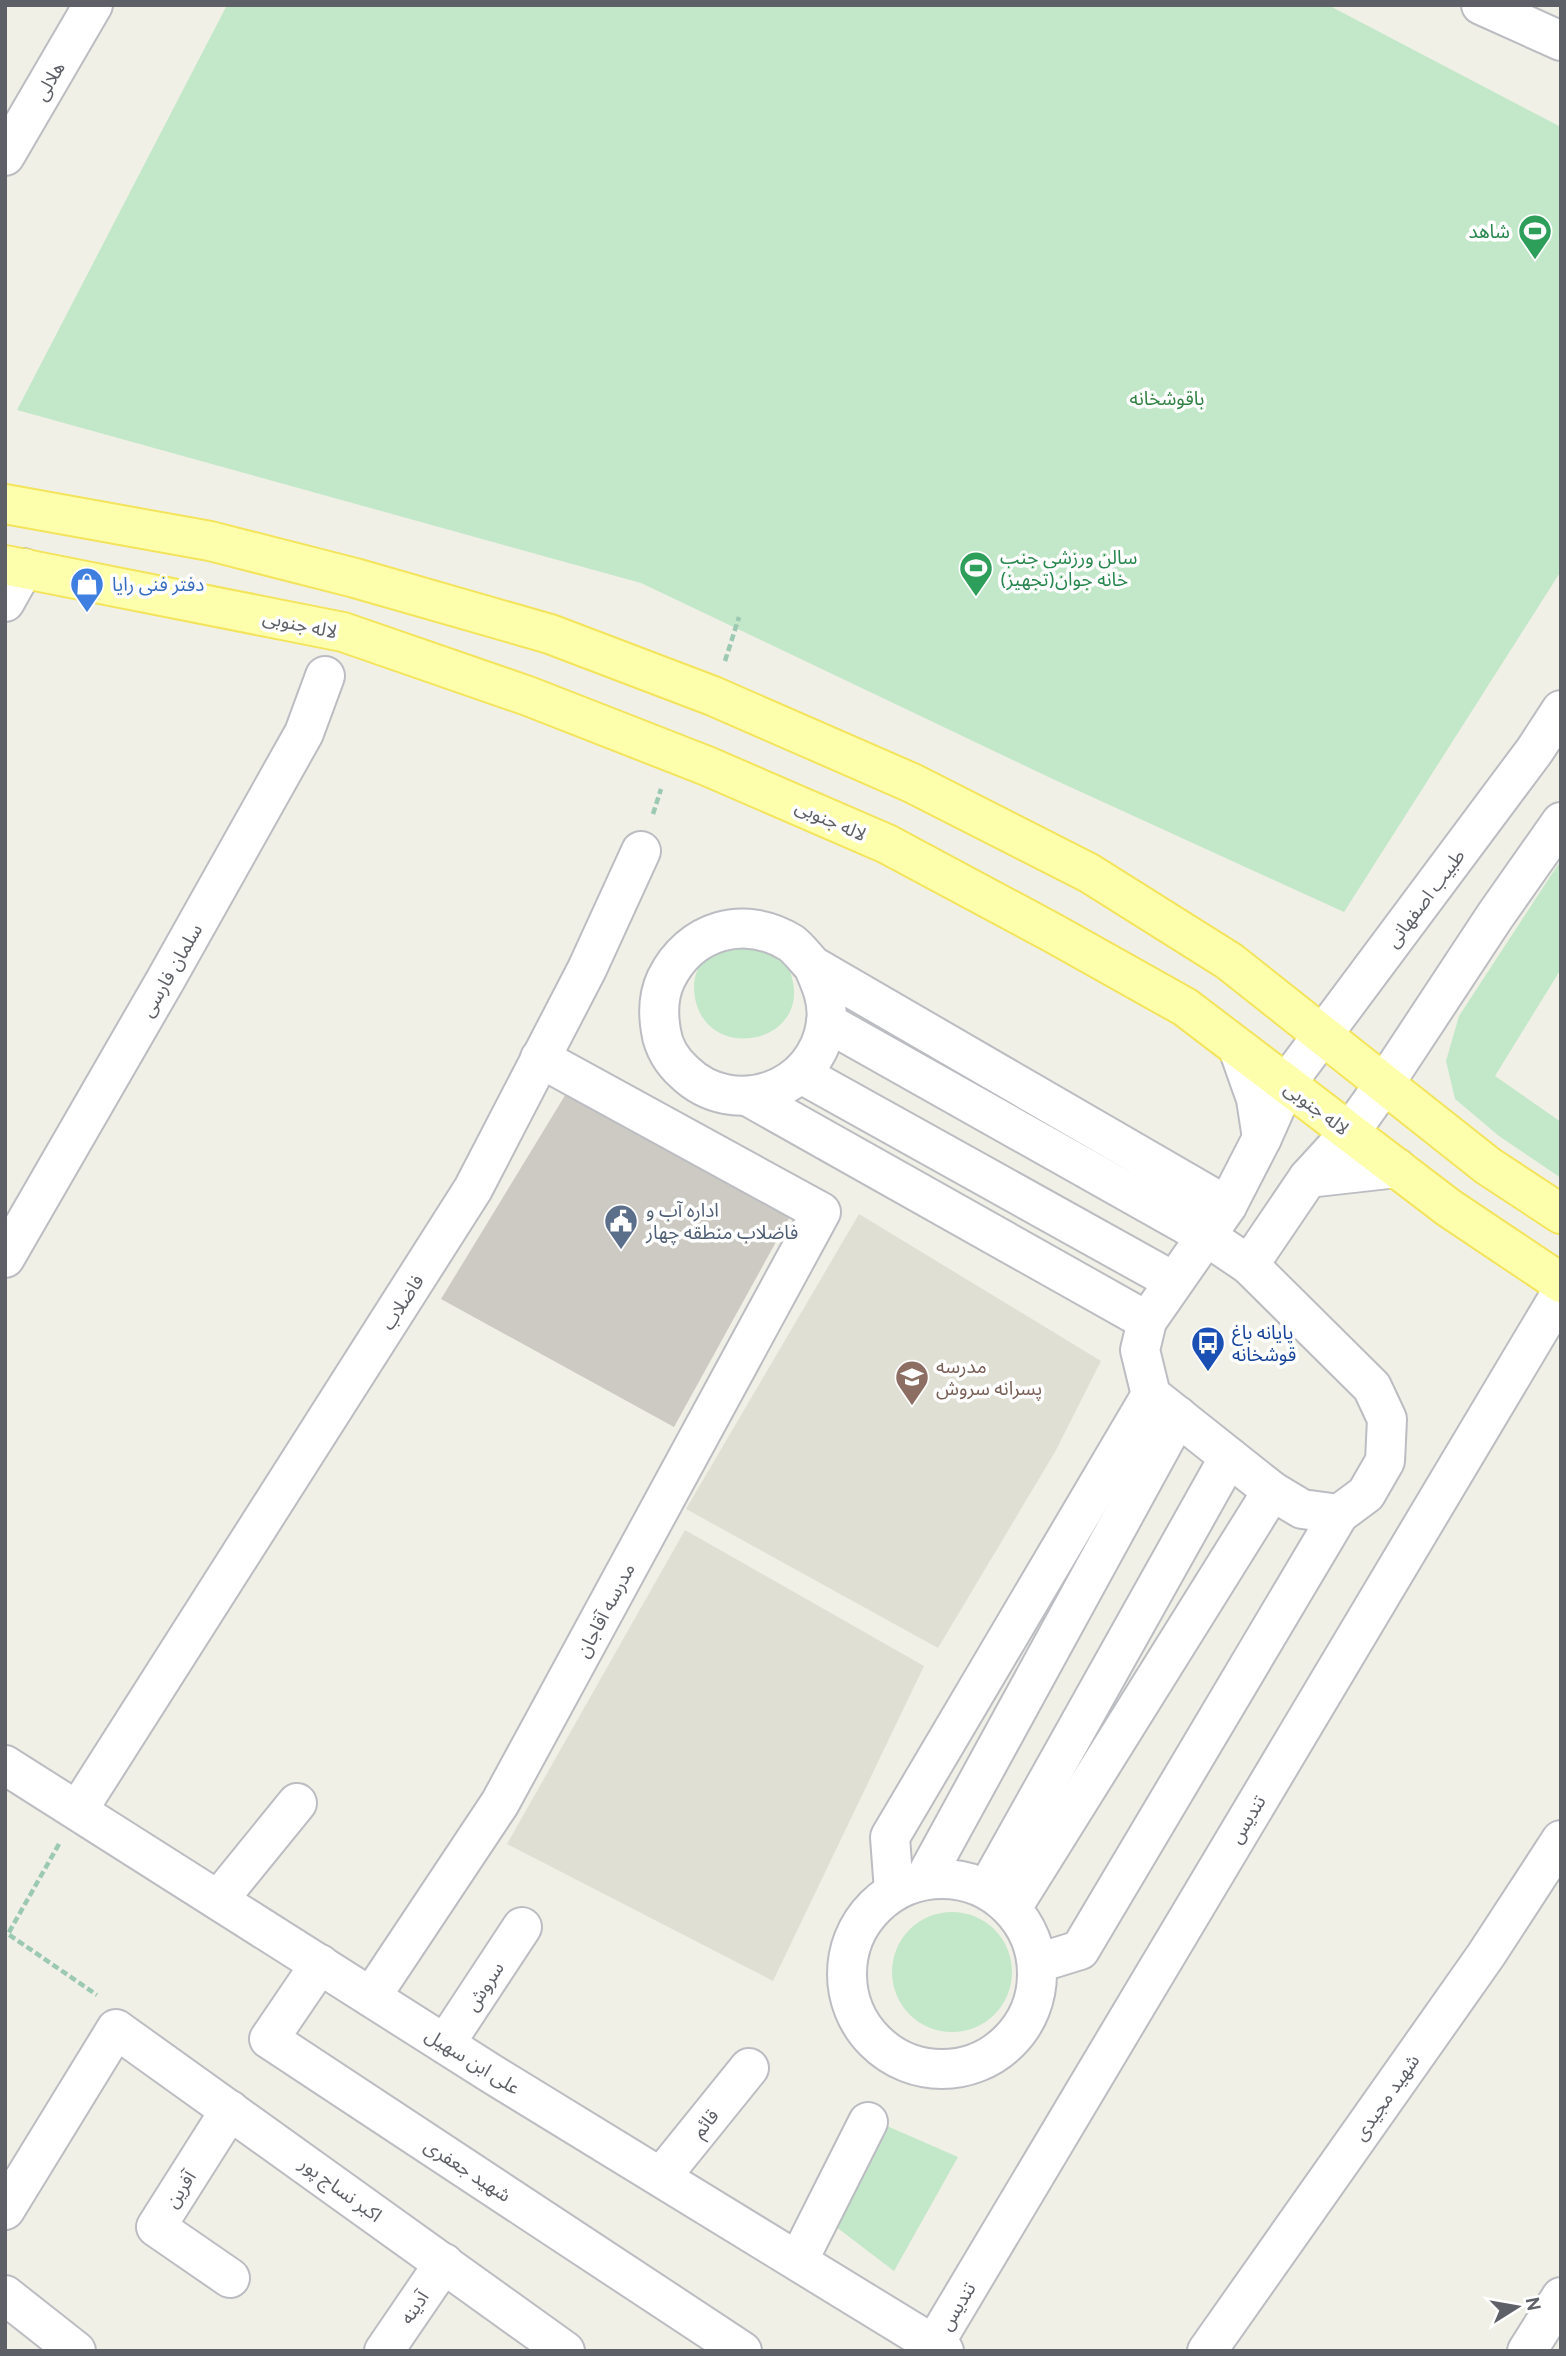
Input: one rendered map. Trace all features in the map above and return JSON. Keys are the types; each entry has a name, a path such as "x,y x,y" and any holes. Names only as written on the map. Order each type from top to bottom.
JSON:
{"main road":[{"path":"5,504 209,541 355,578 550,634 713,696 912,783 1089,873 1229,961 1488,1166 1561,1214"},
{"name":"لاله جنوبی","path":"15,567 343,632 528,696 694,761 887,844 1185,1007 1449,1208 1561,1283"}],"street":[{"name":"هلالی","path":"5,156 93,5"},
{"path":"1482,6 1561,41"},
{"path":"5,602 15,567"},
{"name":"سلمان فارسی","path":"5,1258 304,733 325,676"},
{"name":"طبیب اصفهانی","path":"1146,1321 1216,1221 1262,1138 1286,1084 1535,750 1561,710"},
{"path":"1249,1265 1308,1178 1350,1132 1385,1083 1495,916 1561,822"},
{"name":"فاضلاب","path":"78,1810 473,1189 587,969 641,851"},
{"path":"813,966 825,993 826,1022 818,1050 801,1074 776,1090 749,1097 720,1094 693,1081 674,1063 662,1039 658,1012 663,986 674,962 694,943 717,932 743,928 770,932 794,945 813,966 1216,1221 1249,1265 1372,1387 1387,1419 1385,1461 1366,1494 1339,1514 1080,1950 1038,1963"},
{"path":"826,1022 1216,1221"},
{"path":"1238,1048 1256,1099 1262,1138"},
{"name":"مدرسه آقاجان","path":"371,1997 500,1803 821,1213 540,1058"},
{"path":"801,1074 1173,1281"},
{"path":"749,1097 1146,1321 1140,1350 1164,1406 1272,1491 1302,1509 1339,1514"},
{"path":"1308,1178 1398,1168"},
{"name":"تندیس","path":"936,2349 1561,1293"},
{"path":"909,1885 890,1837 1164,1406"},
{"path":"909,1885 1164,1406"},
{"path":"1000,1898 1229,1457"},
{"path":"1000,1898 1272,1491"},
{"name":"علی ابن سهیل","path":"5,1765 445,2044 936,2349"},
{"path":"219,1899 297,1803"},
{"name":"شهید مجیدی","path":"1207,2351 1486,1955 1561,1840"},
{"path":"956,1879 1000,1898 1029,1933 1038,1963 1036,1994 1025,2023 1005,2047 978,2063 948,2070 918,2067 889,2054 866,2032 851,2003 847,1971 853,1939 869,1912 909,1885 956,1879"},
{"name":"سروش","path":"445,2044 522,1927"},
{"name":"شهید جعفری","path":"320,1964 269,2039 742,2351"},
{"path":"5,2210 116,2029"},
{"name":"اکبر نساج پور","path":"116,2029 565,2351"},
{"name":"قائم","path":"661,2177 749,2068"},
{"name":"آفرین","path":"230,2110 156,2227 230,2278"},
{"path":"798,2261 868,2122"},
{"name":"آدینه","path":"384,2351 444,2263"},
{"path":"5,2295 76,2351"},
{"path":"1527,2351 1561,2297"}],"path":[{"path":"722,668 739,617"},
{"path":"641,851 662,789"},
{"path":"78,1810 8,1934 127,2015 116,2029"}],"shaded area":[{"name":"مدرسه پسرانه سروش","path":"859,1214 1101,1361 1055,1452 938,1648 686,1509"},
{"path":"685,1530 924,1666 773,1981 507,1844"}],"green space":[{"name":"باقوشخانه","path":"227,5 1328,5 1561,127 1561,571 1344,912 1057,781 641,583 17,410"},
{"path":"1561,860 1561,969 1495,1076 1561,1122 1561,1178 1499,1136 1455,1099 1446,1061 1459,1016"},
{"path":"738,940 779,955 788,966 793,982 793,1004 783,1021 768,1033 750,1038 730,1037 713,1028 700,1012 694,988 702,963 714,952"},
{"path":"952,1912 975,1917 994,1930 1007,1949 1012,1972 1007,1995 994,2014 975,2027 952,2032 929,2027 910,2014 897,1995 892,1972 897,1949 910,1930 929,1917"},
{"path":"887,2126 958,2157 894,2271 831,2223"}],"building":[{"name":"اداره آب و فاضلاب منطقه چهار","path":"575,1079 798,1202 674,1427 441,1299"}],"place":[{"name":"شاهد","path":"1535,261"},
{"name":"سالن ورزشی جنب خانه جوان(تجهیز)","path":"976,598"},
{"name":"دفتر فنی رایا","path":"87,614"},
{"name":"اداره آب و فاضلاب منطقه چهار","path":"621,1251"},
{"name":"پایانه باغ قوشخانه","path":"1208,1373"},
{"name":"مدرسه پسرانه سروش","path":"912,1407"}]}
